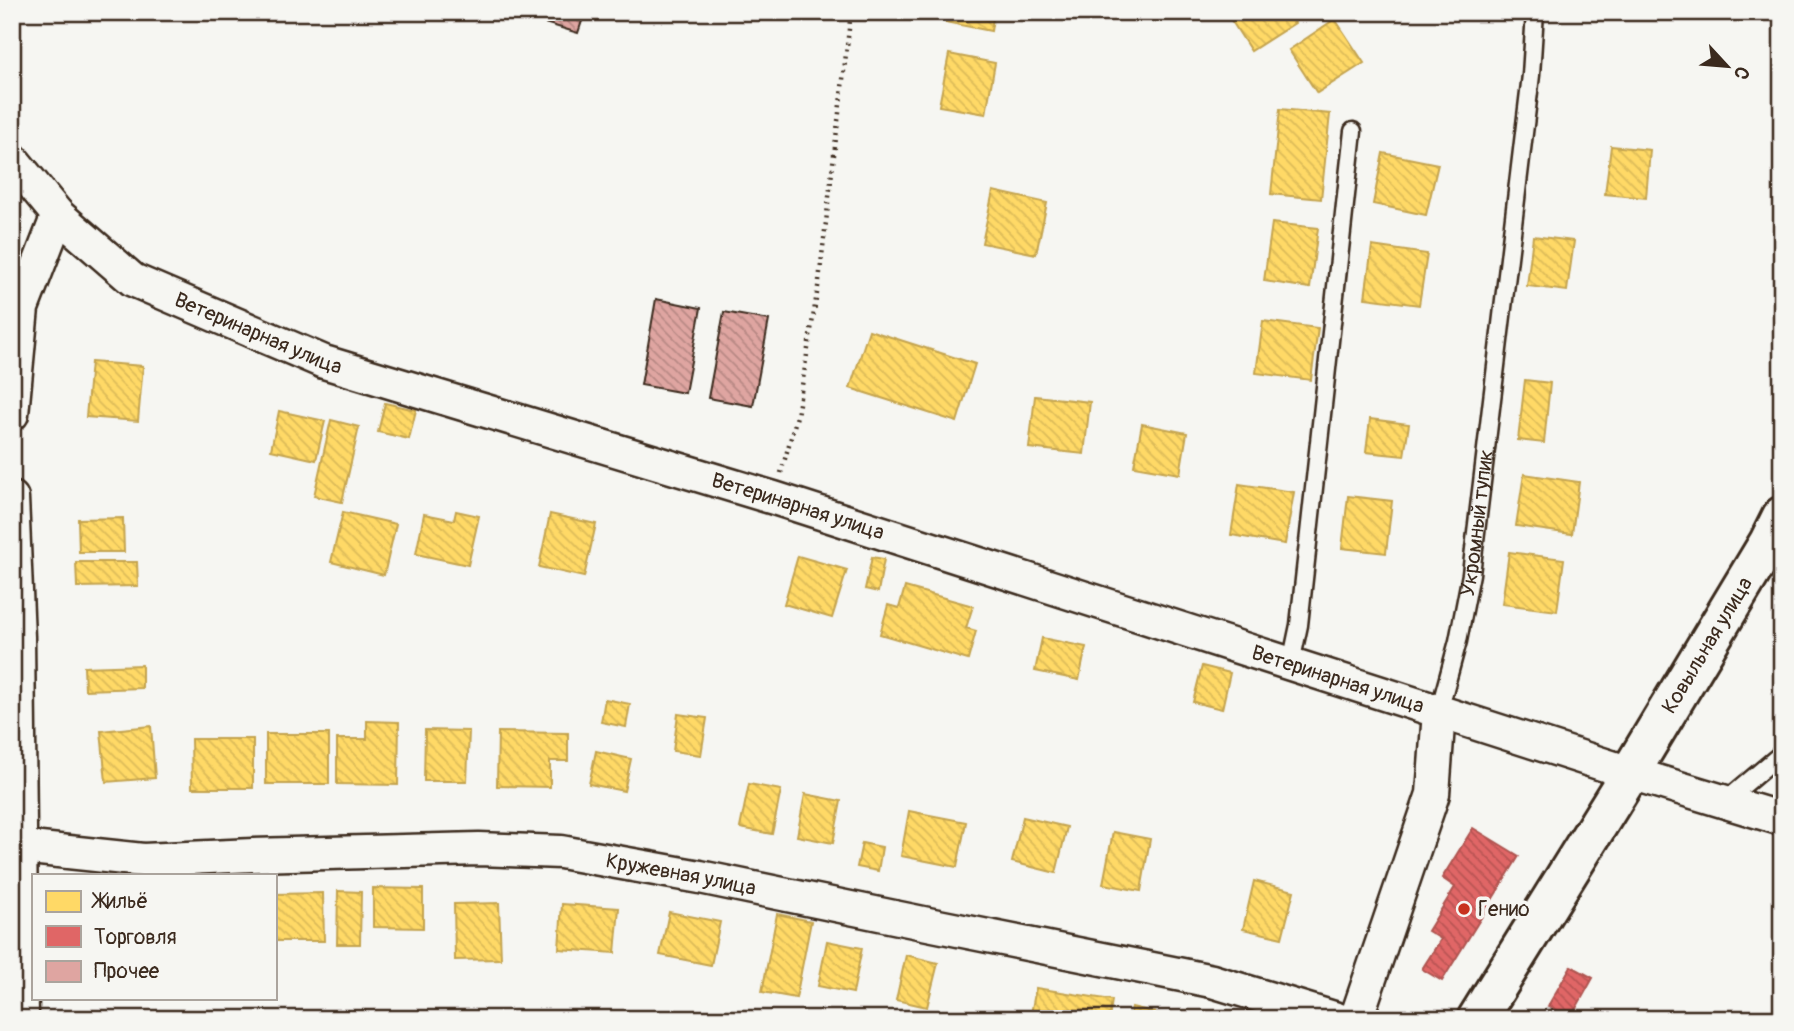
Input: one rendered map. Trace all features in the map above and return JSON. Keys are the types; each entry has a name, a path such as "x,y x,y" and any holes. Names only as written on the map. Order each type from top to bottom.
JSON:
{"street":[{"name":"Ветеринарная улица","path":"12,159 58,215 133,280 324,362 774,498 1630,773 1782,819"},
{"path":"12,414 22,308 58,215"},
{"path":"12,498 18,638 16,846 22,1019"},
{"name":"Ковыльная улица","path":"1477,1019 1630,773 1782,516"},
{"name":"Укромный тупик","path":"1356,1019 1433,794 1439,712"},
{"name":"Кружевная улица","path":"16,846 143,860 479,849 561,852 700,877 1212,981 1338,1019"}],"lane":[{"name":"Укромный тупик","path":"1439,712 1458,641 1471,574 1531,75 1535,12"},
{"path":"1292,663 1299,625 1353,131"},
{"path":"1724,802 1782,753"}],"path":[{"path":"774,498 797,416 817,295 851,12"}],"building: Жильё":[{"path":"946,12 994,12 991,31 945,22"},
{"path":"1226,12 1288,12 1295,23 1251,51"},
{"path":"1335,19 1364,63 1317,93 1289,50"},
{"path":"949,54 995,63 986,114 939,106"},
{"path":"1280,109 1330,114 1321,199 1271,194"},
{"path":"1611,146 1650,150 1646,198 1605,194"},
{"path":"1383,153 1438,164 1426,215 1373,204"},
{"path":"993,191 1047,203 1036,254 982,243"},
{"path":"1272,223 1318,228 1310,288 1264,281"},
{"path":"1533,236 1574,241 1567,291 1527,286"},
{"path":"1372,246 1427,254 1419,305 1365,298"},
{"path":"1263,321 1318,328 1311,380 1256,373"},
{"path":"869,330 975,364 957,422 850,388"},
{"path":"91,362 143,366 138,421 86,417"},
{"path":"1525,380 1550,383 1544,443 1518,440"},
{"path":"1035,396 1090,402 1084,454 1029,448"},
{"path":"385,403 416,410 409,439 378,432"},
{"path":"279,411 325,421 316,460 271,450"},
{"path":"1370,419 1409,424 1404,456 1366,452"},
{"path":"331,420 359,427 342,502 314,496"},
{"path":"1142,424 1187,433 1180,474 1134,466"},
{"path":"1524,474 1579,482 1572,534 1516,526"},
{"path":"1239,484 1294,492 1285,544 1231,535"},
{"path":"1348,496 1392,501 1386,553 1342,548"},
{"path":"456,511 479,516 468,565 416,554 424,514 454,520"},
{"path":"343,512 396,524 384,575 331,562"},
{"path":"550,514 596,524 584,577 539,567"},
{"path":"123,518 124,552 79,552 78,519"},
{"path":"1509,552 1564,559 1557,611 1502,604"},
{"path":"798,556 847,570 832,618 784,604"},
{"path":"872,557 884,559 878,592 865,589"},
{"path":"76,562 137,562 138,586 77,587"},
{"path":"905,587 973,606 966,628 976,631 968,660 880,634 888,605 899,608"},
{"path":"1042,638 1086,647 1079,680 1035,671"},
{"path":"142,665 142,688 85,690 84,667"},
{"path":"1202,666 1230,673 1222,709 1193,702"},
{"path":"605,699 630,704 626,727 601,722"},
{"path":"678,714 707,718 701,755 673,751"},
{"path":"367,721 399,722 398,785 337,784 337,739 367,739"},
{"path":"151,726 155,778 106,782 101,731"},
{"path":"425,730 469,731 467,781 424,781"},
{"path":"498,732 568,733 568,761 550,761 550,787 497,786"},
{"path":"266,734 329,734 329,784 266,784"},
{"path":"191,739 253,739 253,788 192,788"},
{"path":"596,751 631,759 624,791 589,784"},
{"path":"749,784 781,790 772,834 740,828"},
{"path":"805,794 841,801 833,843 797,836"},
{"path":"909,811 966,822 957,867 901,856"},
{"path":"1023,817 1067,827 1056,873 1012,862"},
{"path":"1113,832 1150,839 1141,891 1103,884"},
{"path":"862,843 882,847 878,871 857,867"},
{"path":"1254,881 1294,891 1282,938 1243,929"},
{"path":"373,888 423,889 423,928 373,927"},
{"path":"338,891 361,892 360,944 337,944"},
{"path":"323,893 324,941 276,941 276,894"},
{"path":"499,903 501,959 455,960 454,904"},
{"path":"562,904 619,908 615,953 559,949"},
{"path":"669,912 720,922 711,965 660,955"},
{"path":"777,914 811,921 796,998 762,992"},
{"path":"827,941 862,948 853,993 818,986"},
{"path":"906,955 938,963 927,1007 896,1000"},
{"path":"1036,988 1112,1000 1109,1019 1030,1019"},
{"path":"1132,1007 1181,1019 1129,1019"}],"building: Торговля":[{"name":"Генио","path":"1473,828 1519,856 1442,981 1422,969 1441,939 1428,931 1455,887 1442,878"},
{"path":"1571,966 1593,978 1570,1019 1548,1006"}],"building: Прочее":[{"path":"508,12 585,12 578,33"},
{"path":"656,299 701,308 685,393 641,385"},
{"path":"724,312 769,320 753,406 708,398"}],"place":[{"name":"Генио","path":"1464,909"}]}
